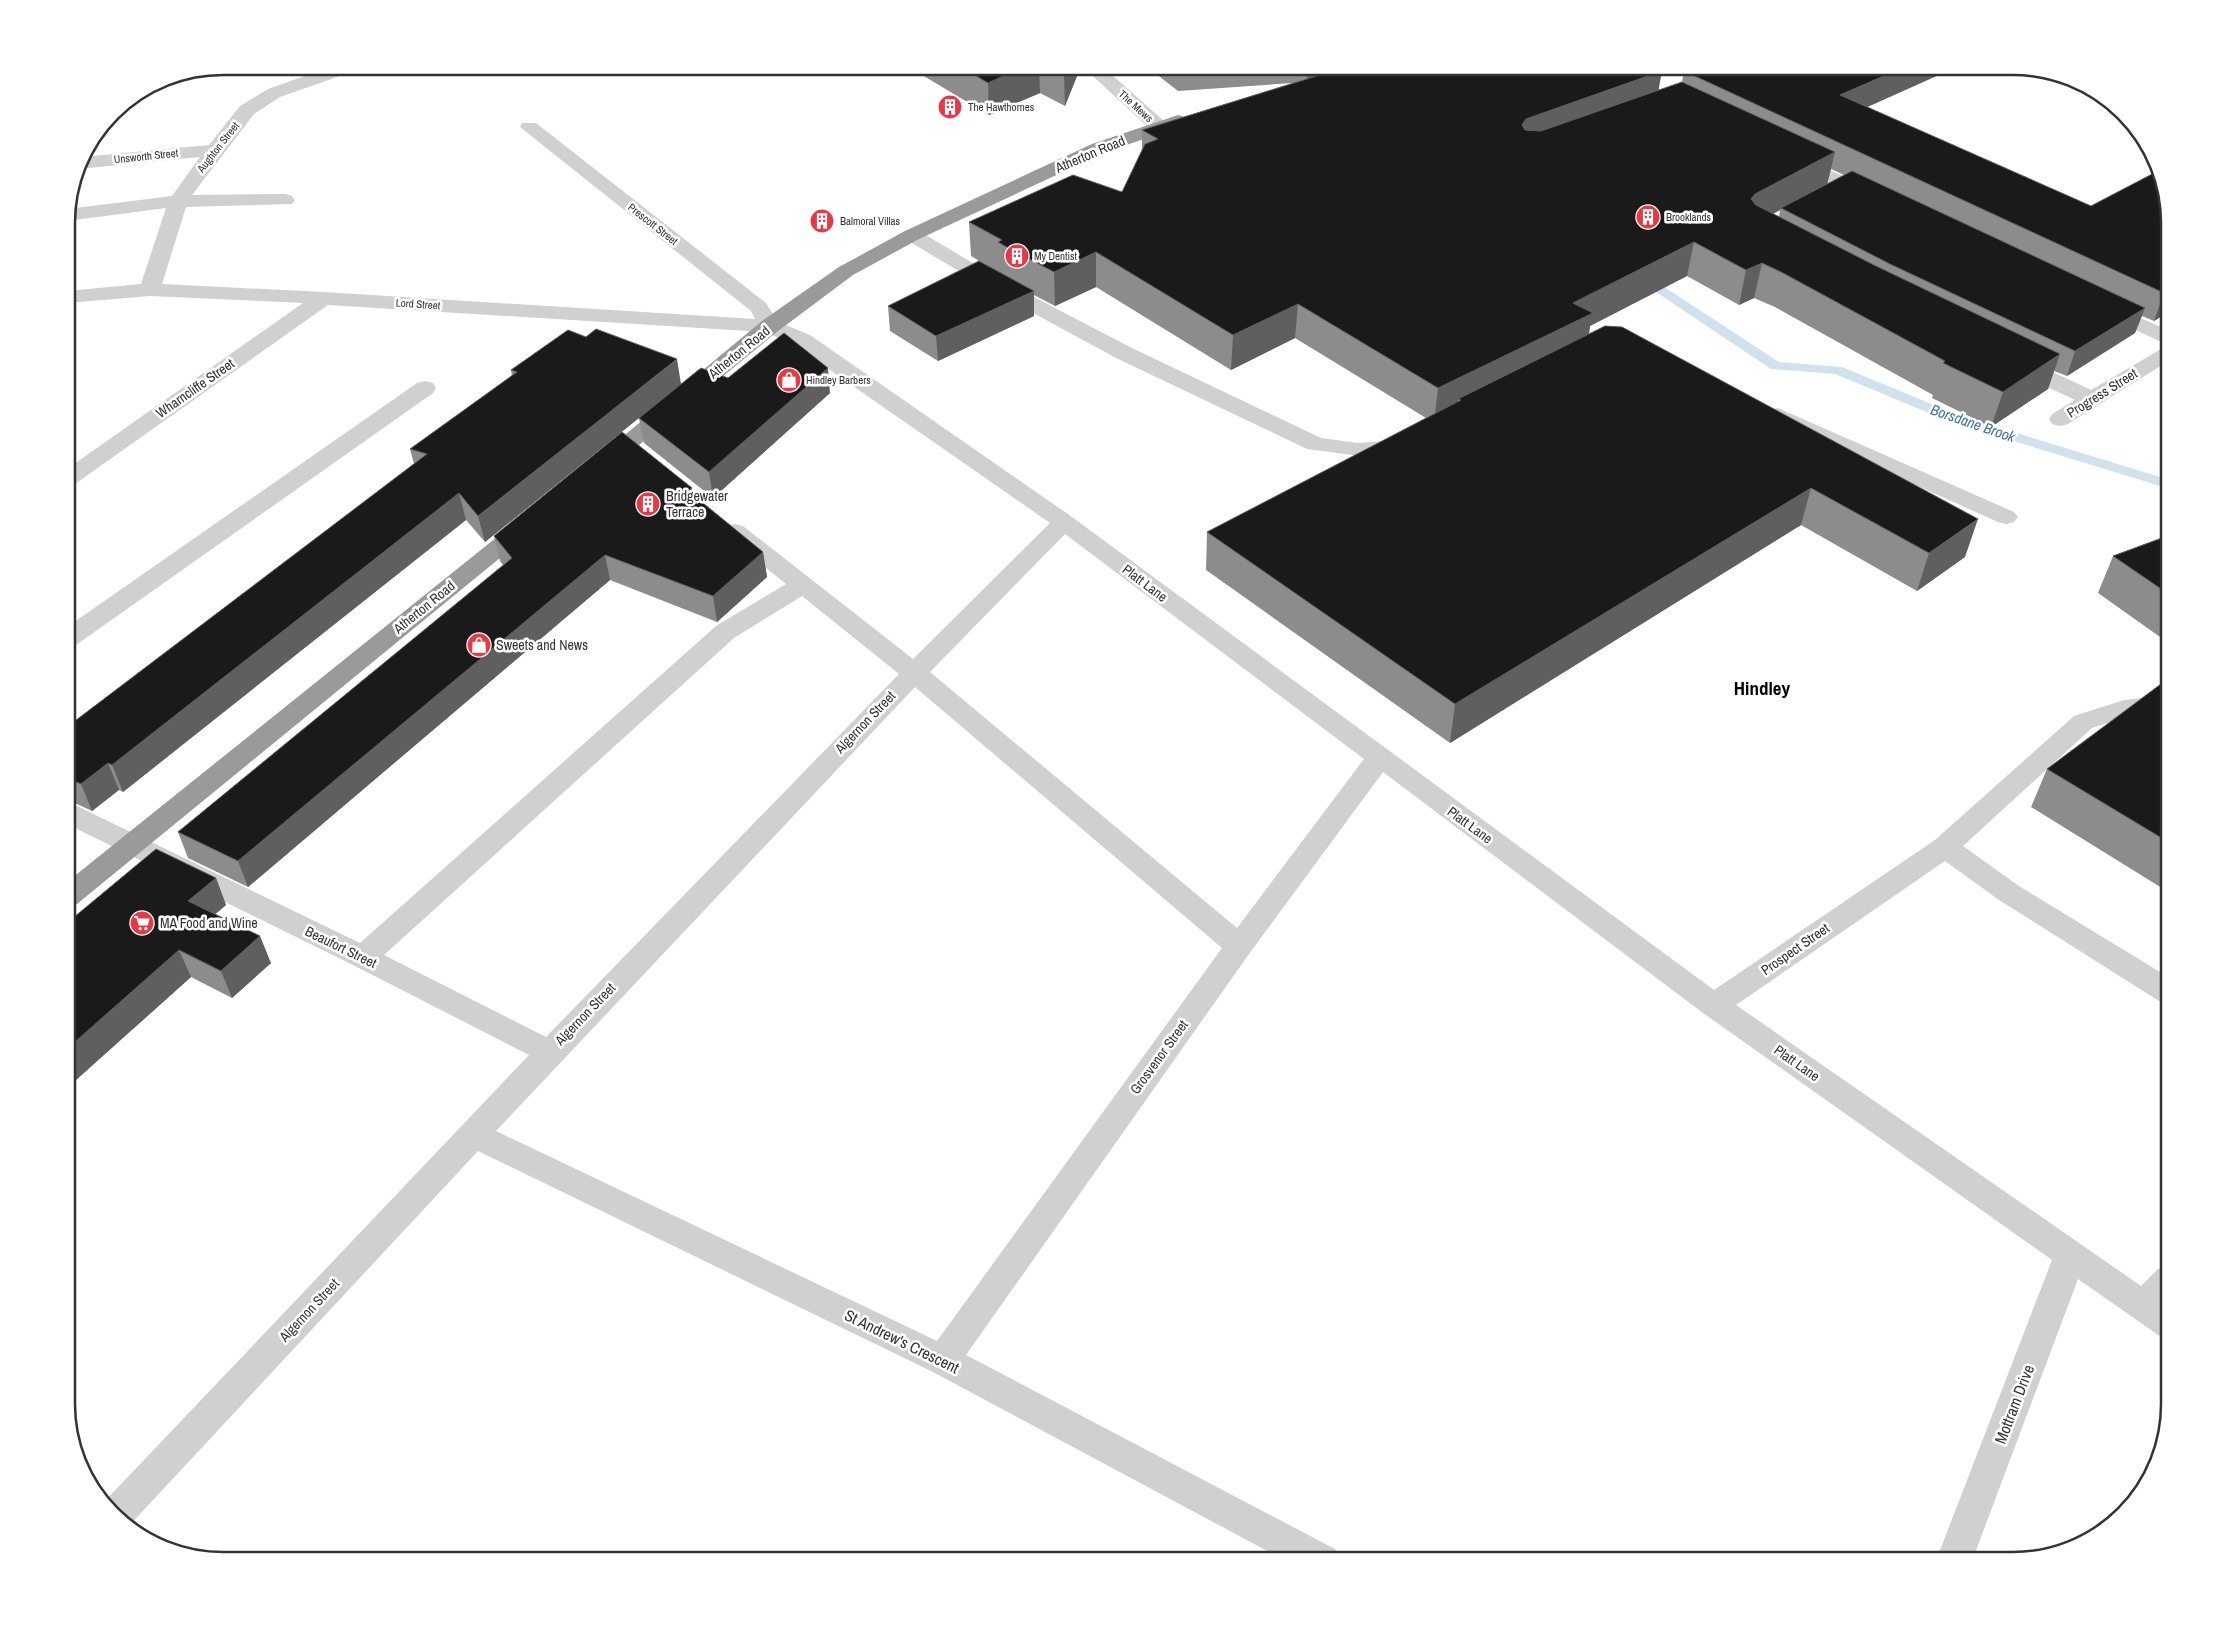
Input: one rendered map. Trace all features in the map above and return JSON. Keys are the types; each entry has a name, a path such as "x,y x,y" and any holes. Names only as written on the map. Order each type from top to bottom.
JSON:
{"highway":[{"name":"Atherton Road","path":"588,475 634,450 770,326 846,271 912,235 1099,148 1158,126 1195,116"},
{"name":"Atherton Road","path":"75,890 542,513"}],"street":[{"name":"Aughton Street","path":"150,290 178,201 247,110 274,93 325,75"},
{"name":"The Mews","path":"1105,75 1158,126"},
{"name":"Prescott Street","path":"529,127 759,307 770,326"},
{"name":"Unsworth Street","path":"88,162 215,150"},
{"path":"1775,151 1838,189 1882,202"},
{"path":"75,214 178,201 285,200"},
{"path":"912,235 996,285 1124,353 1314,444 1379,451 1413,444 1422,440"},
{"name":"Lord Street","path":"75,296 150,290 324,298 770,326"},
{"name":"Wharncliffe Street","path":"75,473 324,298"},
{"path":"2089,301 2161,335"},
{"name":"Platt Lane","path":"770,326 802,340 1064,522 1379,758 1714,1004 2161,1318"},
{"path":"1996,354 2091,399"},
{"name":"Progress Street","path":"2060,419 2161,356"},
{"path":"75,633 425,388"},
{"path":"1761,408 2006,517"},
{"path":"718,516 913,672 1238,946"},
{"name":"Algernon Street","path":"120,1510 474,1135 549,1052 913,672 1064,522"},
{"path":"363,957 726,632 802,585"},
{"name":"Prospect Street","path":"1714,1004 1875,892 1945,847 2083,722 2124,709 2153,706 2161,708"},
{"name":"Grosvenor Street","path":"943,1360 1238,946 1379,758"},
{"name":"Beaufort Street","path":"75,817 363,957 549,1052"},
{"path":"1945,847 2009,893 2161,987"},
{"name":"St Andrew's Crescent","path":"474,1135 943,1360 1305,1552"},
{"name":"Mottram Drive","path":"1957,1552 2071,1254"},
{"path":"2144,1306 2161,1289"}],"building":[{"path":"975,75 1005,75 988,83"},
{"path":"1320,75 1651,75 1526,119 1522,125 1525,130 1541,131 1682,82 1835,152 1755,194 1751,199 1756,205 1876,266 2060,354 2003,392 1943,363 1945,361 1783,273 1762,263 1746,270 1694,242 1573,303 1593,313 1438,388 1298,304 1233,335 1096,252 1054,272 1003,245 998,242 1002,240 969,222 1073,175 1122,192 1145,144 1158,139 1142,130"},
{"path":"1693,75 1886,75 1840,95 2091,206 2153,174 2160,203 2161,292"},
{"path":"1852,171 2145,308 2075,351 1890,264 1781,208"},
{"path":"979,261 1034,291 936,336 888,306"},
{"path":"1605,326 1622,327 1978,519 1929,553 1811,488 1455,704 1207,532 1461,400 1458,399"},
{"path":"596,329 677,359 478,516 459,493 112,765 108,763 81,784 75,781 75,721 427,454 410,449 517,372 511,370 568,330 586,337"},
{"path":"784,333 828,368 709,472 639,418 701,368 728,378"},
{"path":"622,432 692,488 688,491 763,552 713,596 605,555 238,861 178,832 512,558 494,536"},
{"path":"2161,538 2161,589 2113,556"},
{"path":"2161,684 2161,838 2047,769"},
{"path":"156,849 216,878 188,901 260,936 221,971 179,950 75,1042 75,916"}],"waterway":[{"name":"Borsdane Brook","path":"1643,277 1776,366 1837,370 1953,418 2161,482"}],"place":[{"name":"The Hawthornes","path":"950,107"},
{"name":"Brooklands","path":"1648,217"},
{"name":"Balmoral Villas","path":"822,221"},
{"name":"My Dentist","path":"1017,256"},
{"name":"Hindley Barbers","path":"789,380"},
{"name":"Bridgewater Terrace","path":"648,504"},
{"name":"Sweets and News","path":"479,645"},
{"name":"MA Food and Wine","path":"142,923"}],"district":[{"name":"Hindley","path":"1762,688"}]}
